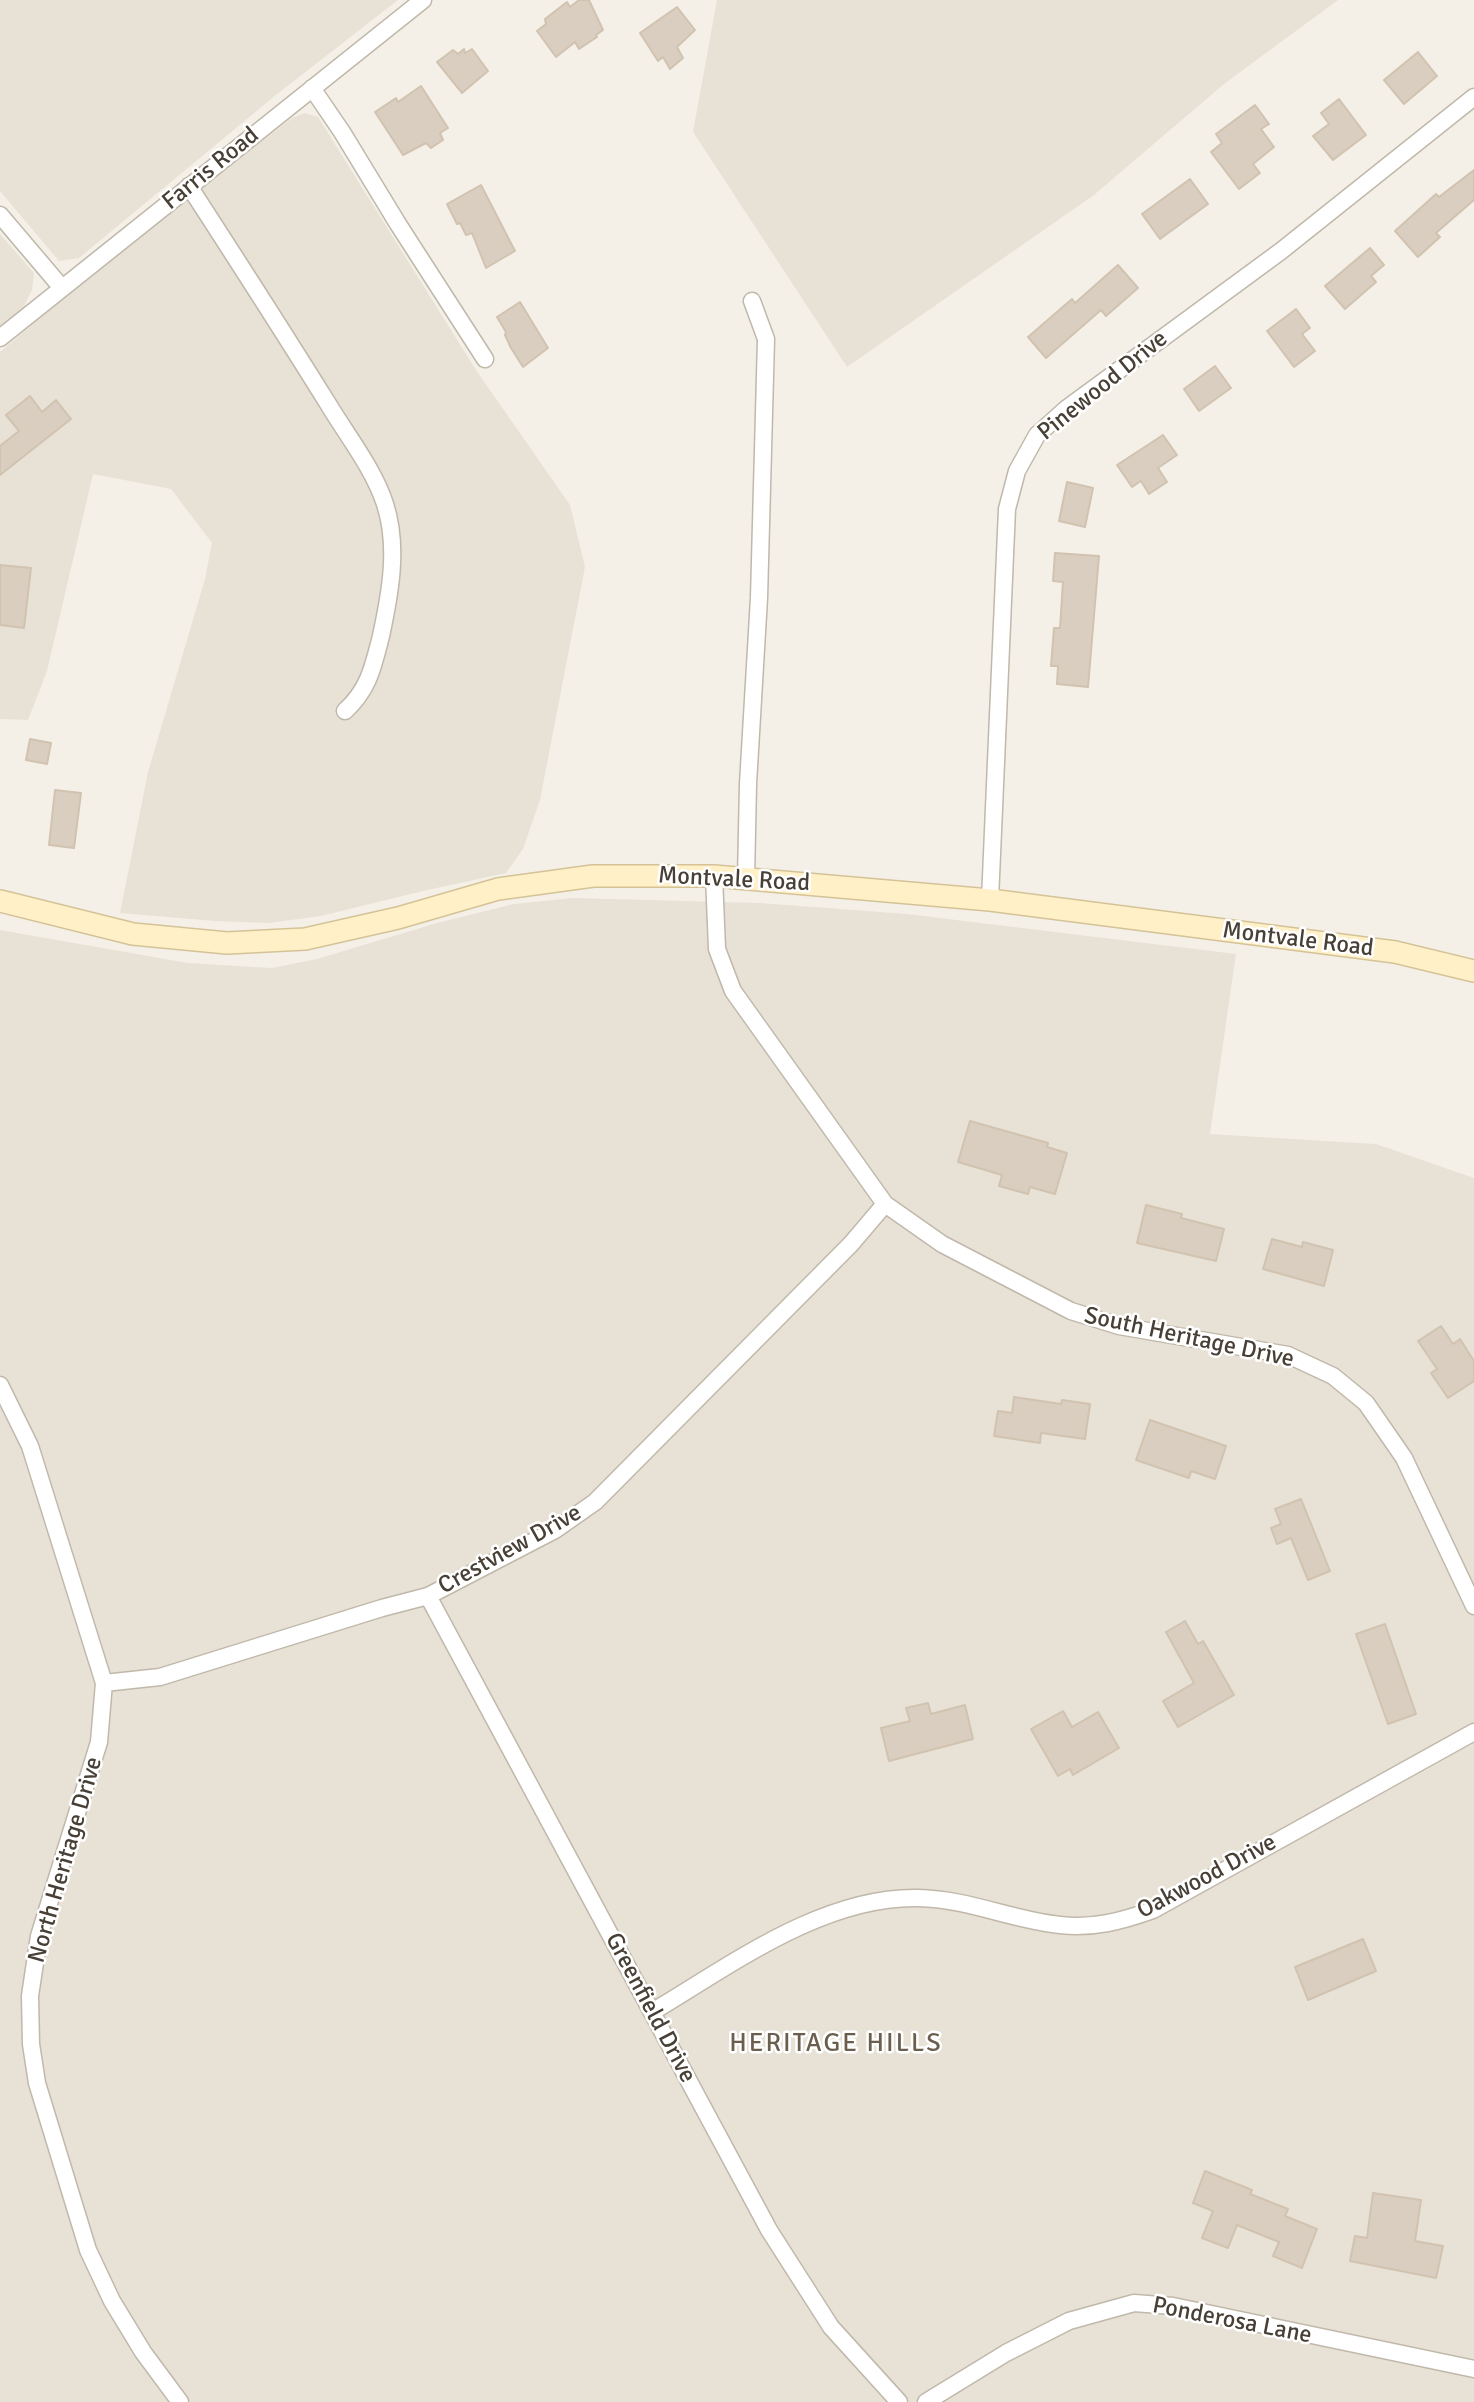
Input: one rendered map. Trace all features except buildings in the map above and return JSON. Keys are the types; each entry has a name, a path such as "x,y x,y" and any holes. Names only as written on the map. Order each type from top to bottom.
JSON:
{"main road":[{"name":"Montvale Road","path":"0,901 133,934 227,943 305,939 398,918 511,887 593,876 714,876 990,900 1395,953 1474,971"}],"street":[{"name":"Farris Road","path":"0,338 423,0"},
{"path":"312,88 485,359"},
{"name":"Pinewood Drive","path":"990,900 1007,509 1017,471 1037,435 1066,409 1281,251 1474,97"},
{"path":"189,186 368,468 385,505 393,550 389,601 372,672 359,698 345,711"},
{"path":"0,215 62,288"},
{"path":"746,878 748,784 759,598 766,339 752,301"},
{"name":"South Heritage Drive","path":"714,876 717,949 733,991 885,1203 942,1244 1070,1311 1119,1326 1288,1356 1333,1376 1366,1403 1404,1458 1474,1606"},
{"name":"Crestview Drive","path":"104,1683 160,1677 428,1596 555,1530 595,1502 851,1244 885,1203"},
{"name":"North Heritage Drive","path":"0,1385 30,1446 104,1683 99,1742 66,1841 39,1937 30,1996 30,2044 37,2083 88,2250 113,2301 143,2352 180,2402"},
{"name":"Greenfield Drive","path":"428,1596 769,2230 831,2327 899,2402"},
{"name":"Oakwood Drive","path":"652,2012 772,1941 830,1914 880,1899 919,1898 973,1904 1030,1920 1060,1925 1088,1926 1130,1918 1153,1910 1474,1732"},
{"name":"Ponderosa Lane","path":"926,2402 1006,2353 1069,2321 1134,2303 1173,2306 1474,2369"}],"shaded area":[{"path":"0,0 398,0 276,95 79,258 59,261 0,191"},
{"path":"717,0 1338,0 1224,84 1094,195 847,367 693,132"},
{"path":"304,113 318,117 476,370 570,505 585,567 540,800 523,849 506,873 321,916 269,923 120,913 148,772 205,579 212,543 171,489 93,474 47,671 28,720 0,719 0,352 124,247 292,118"},
{"path":"0,234 34,273 32,290 22,310 0,326"},
{"name":"HERITAGE HILLS","path":"573,898 760,903 907,914 1236,954 1210,1134 1376,1144 1474,1178 1474,2402 0,2402 0,930 188,963 272,968 317,959 437,923 514,904"}],"district":[{"name":"HERITAGE HILLS","path":"836,2044"}]}
